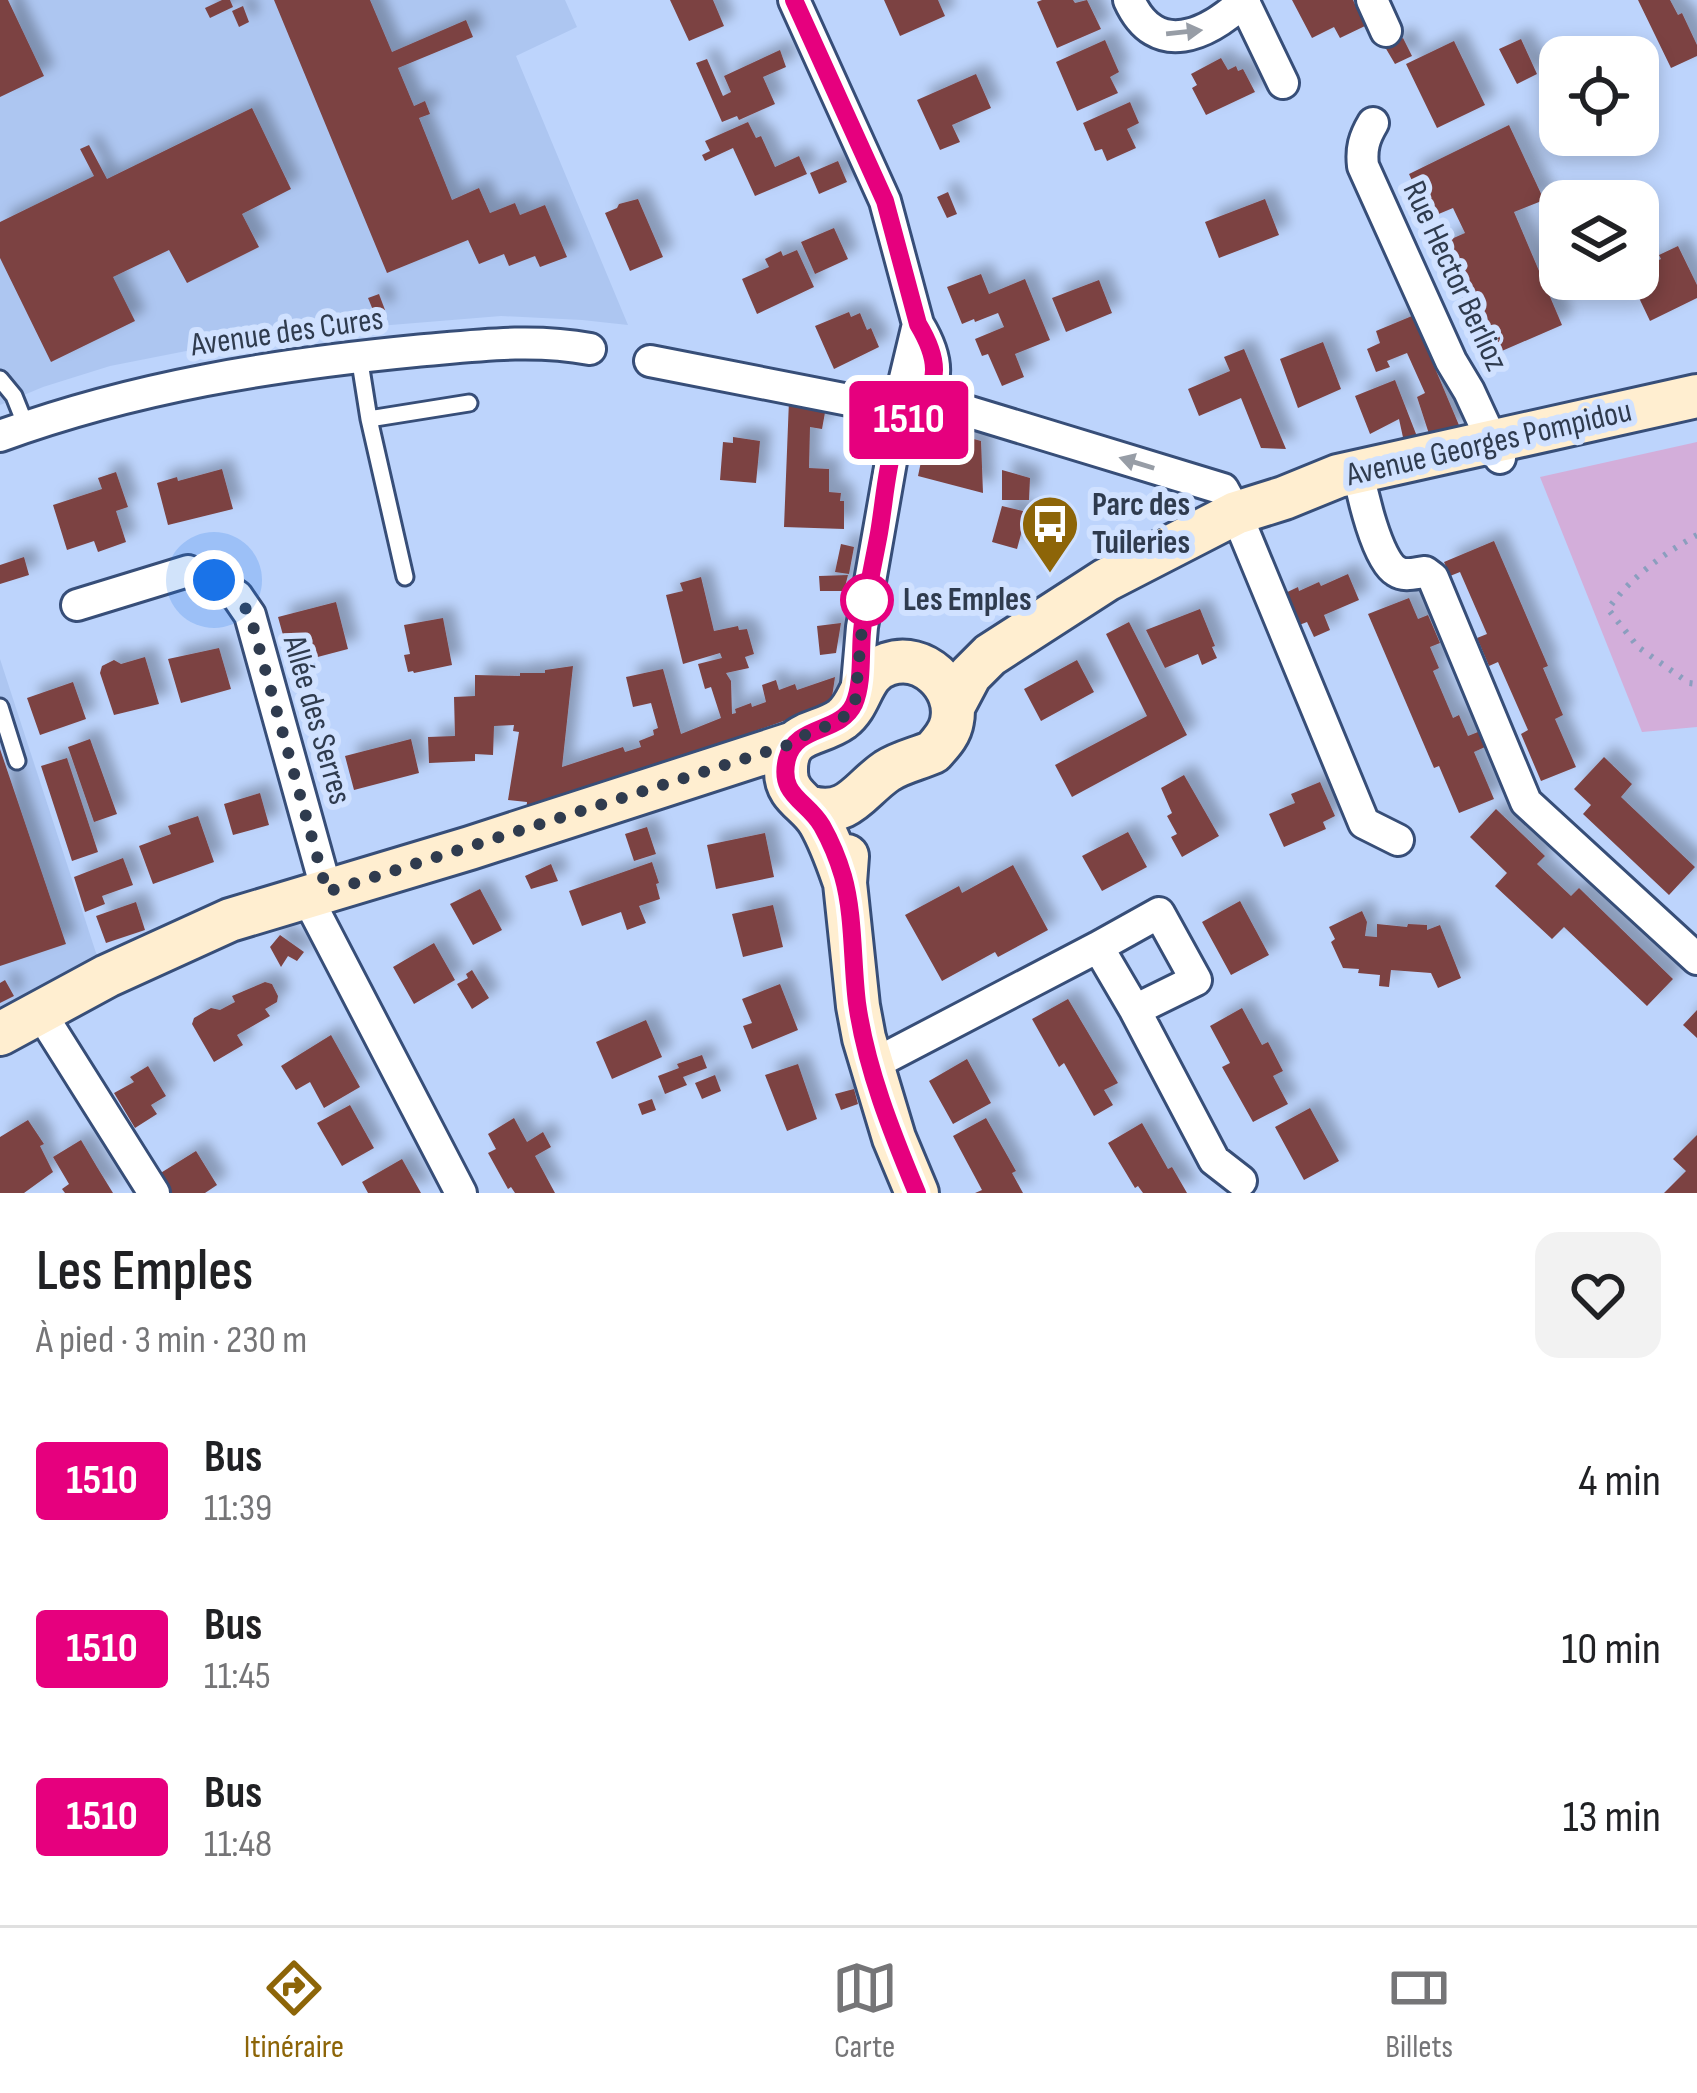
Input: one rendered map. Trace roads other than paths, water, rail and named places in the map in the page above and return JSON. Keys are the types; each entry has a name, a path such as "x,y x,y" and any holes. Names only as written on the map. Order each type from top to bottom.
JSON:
{"main road":[{"name":"Avenue Georges Pompidou","path":"1497,450 1697,396"},
{"name":"Avenue Georges Pompidou","path":"858,798 889,769 933,752 947,735 953,706 970,675 990,655 1106,580 1237,513 1338,476 1360,480 1697,415"},
{"name":"Avenue Georges Pompidou","path":"0,1034 230,920 794,743 841,720 870,675 884,665 908,664 1001,620 1106,580"},
{"path":"908,664 938,675 953,706"},
{"path":"794,743 785,778 830,841 845,883"},
{"path":"671,784 768,787 833,810 858,798"},
{"path":"858,798 850,818 845,883 858,1006 894,1138 917,1193"}],"street":[{"path":"794,0 885,201 918,324 909,414 862,628 856,700"},
{"path":"1129,0 1148,27 1180,38 1221,22 1244,1 1283,82"},
{"path":"1372,0 1386,31"},
{"name":"Rue Hector Berlioz","path":"1373,123 1364,139 1363,166 1451,362 1497,450"},
{"name":"Avenue des Cures","path":"13,431 68,411 175,384 359,356 513,342 590,349"},
{"path":"650,361 909,414 937,402 1223,489 1364,823 1398,840"},
{"path":"1360,480 1384,558 1393,570 1425,572 1433,578 1526,802 1697,959"},
{"name":"Allée des Serres","path":"77,605 188,571 214,580 237,596 250,615 317,895 461,1193"},
{"path":"862,628 875,646 908,664"},
{"path":"872,1065 1159,913 1196,980 1135,1010"},
{"path":"1098,947 1214,1160 1241,1181"},
{"path":"40,1012 154,1193"}],"lane":[{"path":"359,356 405,577"},
{"path":"0,379 14,396 13,431"},
{"path":"369,418 469,403"},
{"path":"0,706 17,761"}],"place":[{"name":"Parc des Tuileries","path":"1050,575"},
{"name":"Les Emples","path":"867,600"}]}
